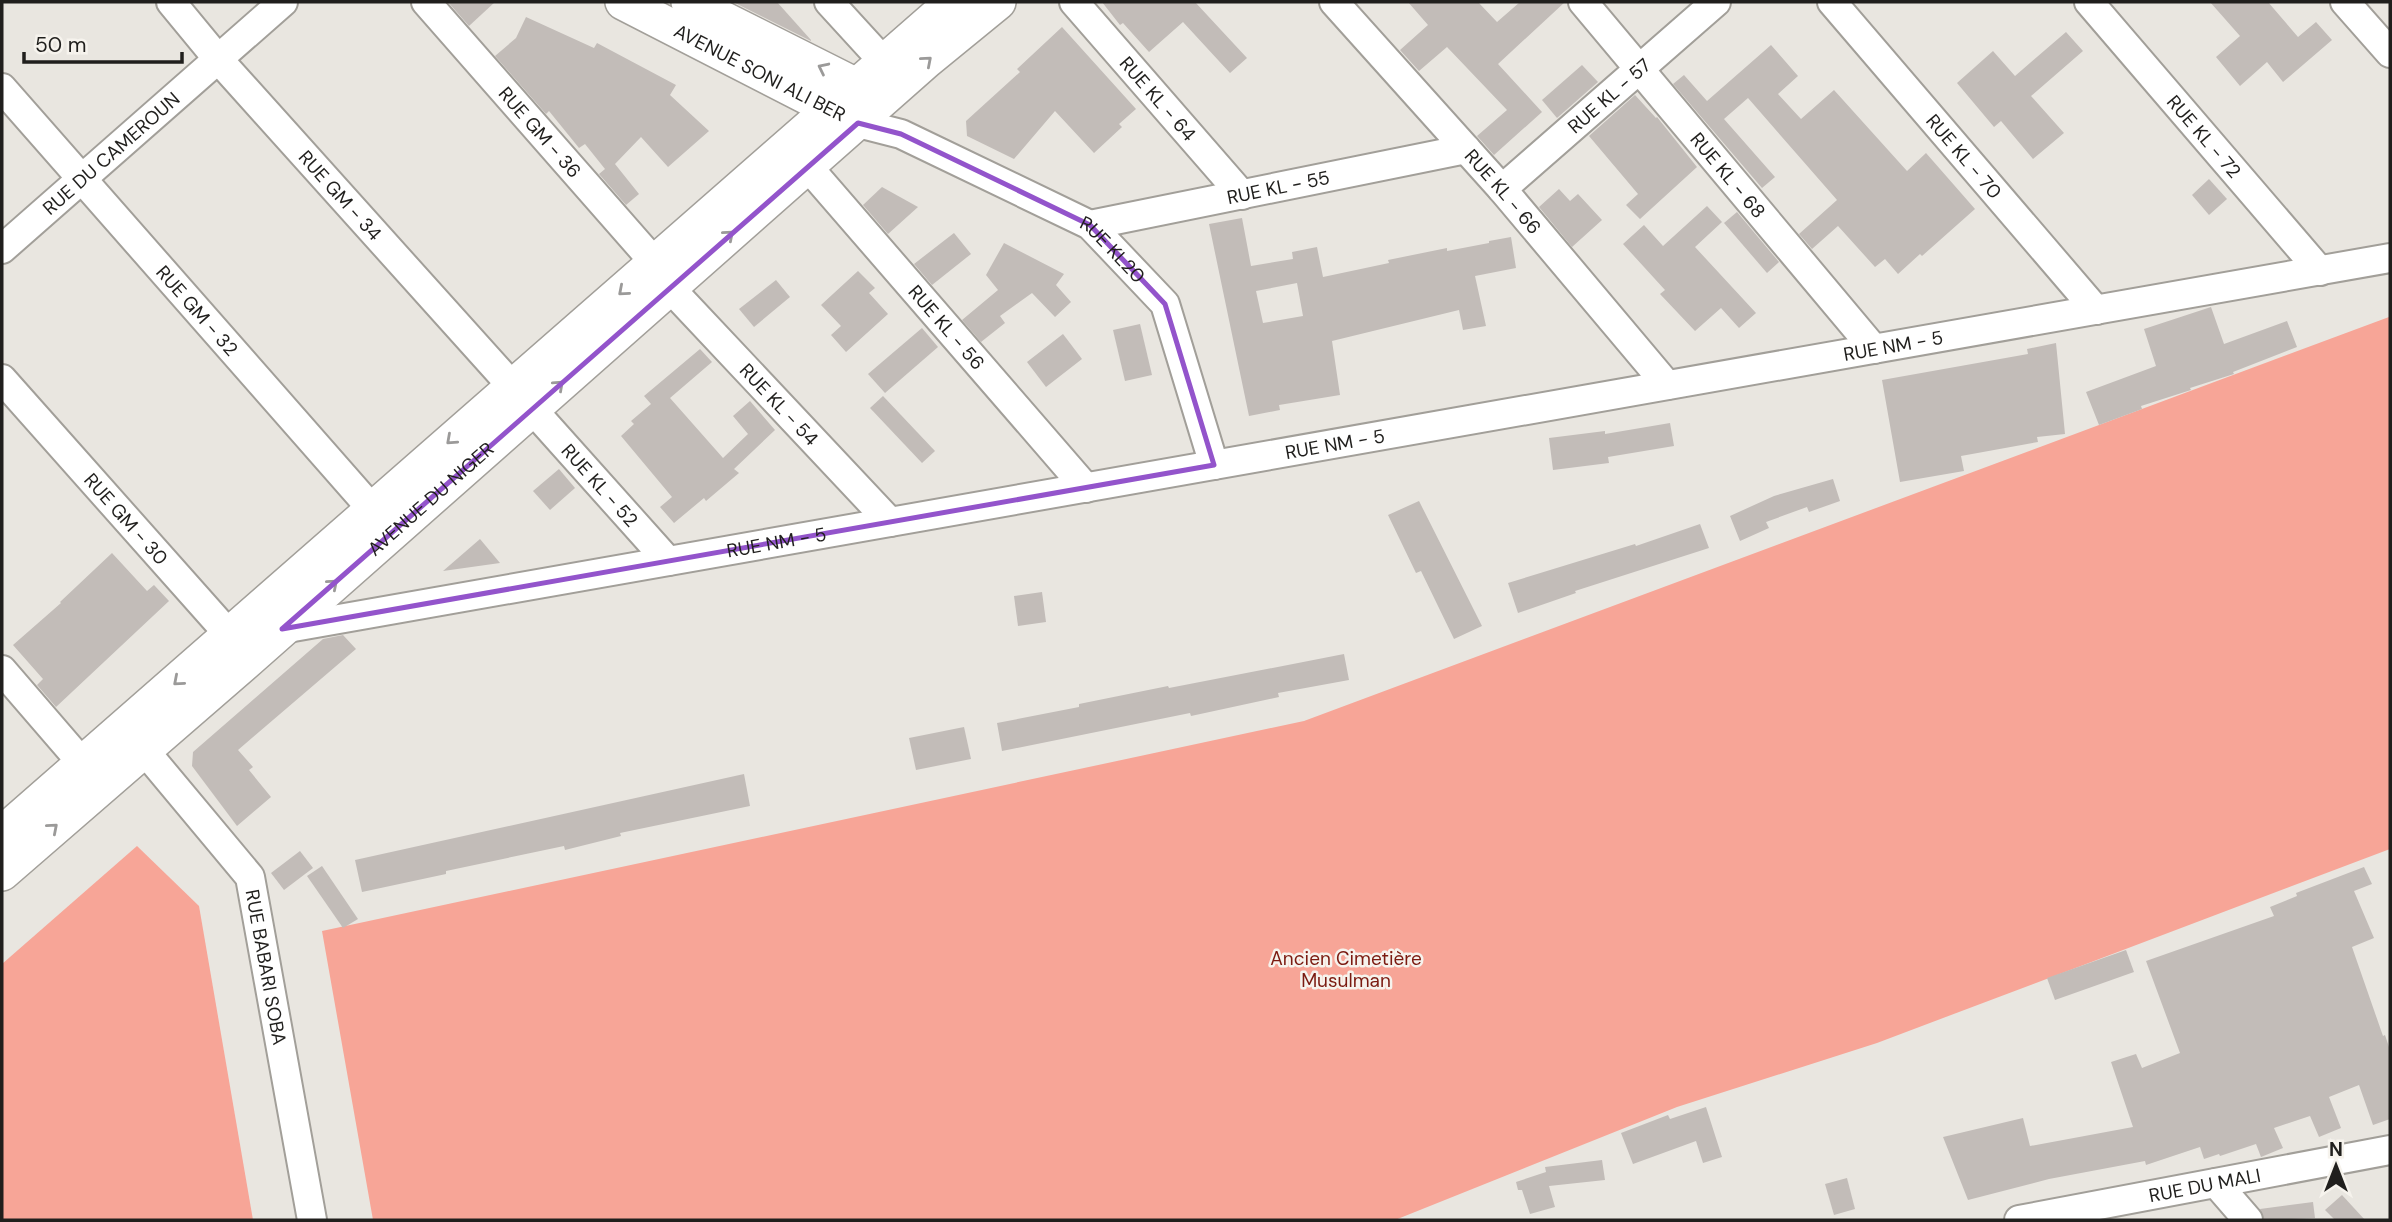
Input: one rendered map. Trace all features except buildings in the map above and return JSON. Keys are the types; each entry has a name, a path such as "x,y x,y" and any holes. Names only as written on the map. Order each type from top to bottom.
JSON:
{"main road":[{"name":"AVENUE SONI ALI BER","path":"623,2 857,104"},
{"name":"AVENUE SONI ALI BER","path":"689,2 857,104"},
{"path":"857,104 883,61 953,2"},
{"path":"857,104 927,60 998,2"},
{"name":"AVENUE DU NIGER","path":"2,835 83,764 240,647 857,104"},
{"name":"AVENUE DU NIGER","path":"2,873 144,750 240,647 282,629 382,522"}],"street":[{"name":"RUE GM - 34","path":"171,2 218,59 522,397"},
{"name":"RUE DU CAMEROUN","path":"2,249 283,2"},
{"name":"RUE GM - 36","path":"426,2 662,275"},
{"path":"829,2 883,61"},
{"name":"RUE KL - 64","path":"1074,2 1242,195"},
{"name":"RUE KL - 66","path":"1335,2 1502,189 1667,385"},
{"name":"RUE KL - 68","path":"1583,2 1874,349"},
{"name":"RUE KL - 57","path":"1502,189 1716,2"},
{"name":"RUE KL - 70","path":"1832,2 2096,310"},
{"name":"RUE KL - 72","path":"2089,2 2320,271"},
{"path":"2345,2 2390,53"},
{"name":"RUE GM - 32","path":"2,88 382,522"},
{"name":"RUE KL20","path":"857,104 901,134 1090,225 1165,304 1214,465"},
{"name":"RUE KL - 55","path":"1090,225 1466,149"},
{"name":"RUE KL - 56","path":"796,158 1086,488"},
{"name":"RUE NM - 5","path":"282,629 2390,258"},
{"name":"RUE KL - 54","path":"662,275 890,522"},
{"name":"RUE GM - 30","path":"2,379 240,647"},
{"name":"RUE KL - 52","path":"522,397 668,561"},
{"path":"2,670 83,764"},
{"name":"RUE BABARI SOBA","path":"144,750 250,877 312,1220"},
{"name":"RUE DU MALI","path":"2019,1220 2390,1150"},
{"path":"2216,1183 2248,1220"}],"highlighted area":[{"path":"858,123 901,134 1090,225 1165,304 1214,465 282,629"}],"green space":[{"name":"Ancien Cimetière Musulman","path":"2389,317 2390,849 1877,1043 1677,1107 1395,1220 373,1220 322,931 1304,721"},
{"path":"137,846 199,906 253,1220 2,1220 2,964"}]}
